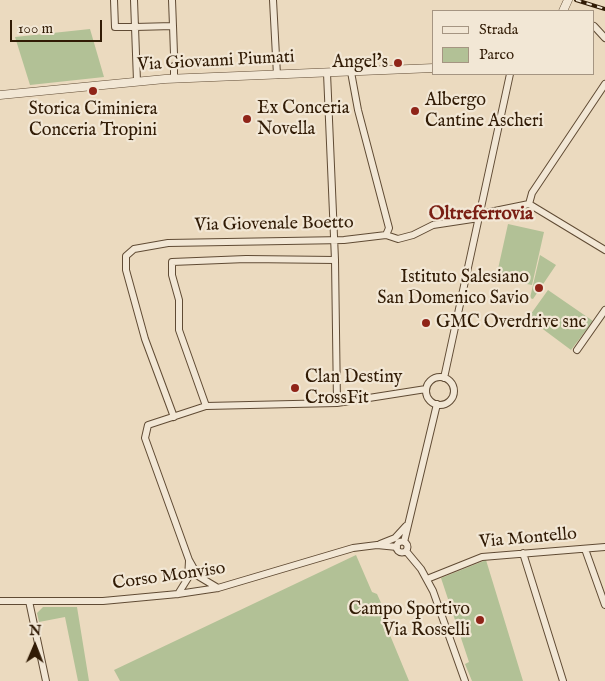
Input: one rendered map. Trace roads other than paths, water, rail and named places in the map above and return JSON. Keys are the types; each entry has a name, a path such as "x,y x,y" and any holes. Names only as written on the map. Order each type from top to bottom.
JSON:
{"street":[{"path":"114,0 115,27 173,26"},
{"path":"134,0 137,81"},
{"path":"172,0 174,54"},
{"path":"273,0 277,75"},
{"path":"595,27 605,38"},
{"path":"174,66 174,78"},
{"name":"Via Giovanni Piumati","path":"0,95 174,78 432,68"},
{"path":"351,72 360,118 389,228 386,236"},
{"path":"327,73 336,260 337,403"},
{"path":"444,378 510,75"},
{"path":"605,84 532,194 529,204 605,250"},
{"name":"Via Giovenale Boetto","path":"174,417 138,313 125,263 126,256 134,249 168,243 344,240 386,236 398,239 413,236 433,225 529,204"},
{"path":"206,406 179,330 179,300 172,275 172,262 246,259 336,260"},
{"path":"577,350 605,310"},
{"path":"434,378 444,378 452,385 453,394 449,401 437,404 427,397 426,389 434,378"},
{"path":"218,588 198,576 189,560 145,438 148,425 206,406 337,403 426,389"},
{"path":"404,542 437,404"},
{"path":"376,545 394,538 409,524"},
{"path":"404,542 400,542 397,547 400,552 406,551"},
{"path":"404,542 408,546 406,551"},
{"name":"Corso Monviso","path":"0,601 116,600 196,592 218,588 353,548 376,545 397,547"},
{"name":"Via Montello","path":"427,579 470,560 605,548"},
{"path":"585,549 605,605"},
{"path":"406,551 427,579 465,681"},
{"path":"523,554 564,681"},
{"path":"178,594 188,578 189,560"},
{"path":"196,592 198,576"},
{"path":"188,578 196,592"},
{"path":"29,601 46,681"}],"railway":[{"path":"576,0 605,9"}],"place":[{"name":"Angel's","path":"398,63"},
{"name":"Storica Ciminiera Conceria Tropini","path":"93,91"},
{"name":"Albergo Cantine Ascheri","path":"415,111"},
{"name":"Ex Conceria Novella","path":"247,119"},
{"name":"Istituto Salesiano San Domenico Savio","path":"539,288"},
{"name":"GMC Overdrive snc","path":"426,323"},
{"name":"Clan Destiny CrossFit","path":"295,388"},
{"name":"Campo Sportivo Via Rosselli","path":"480,620"}],"district":[{"name":"Oltreferrovia","path":"481,215"}]}
